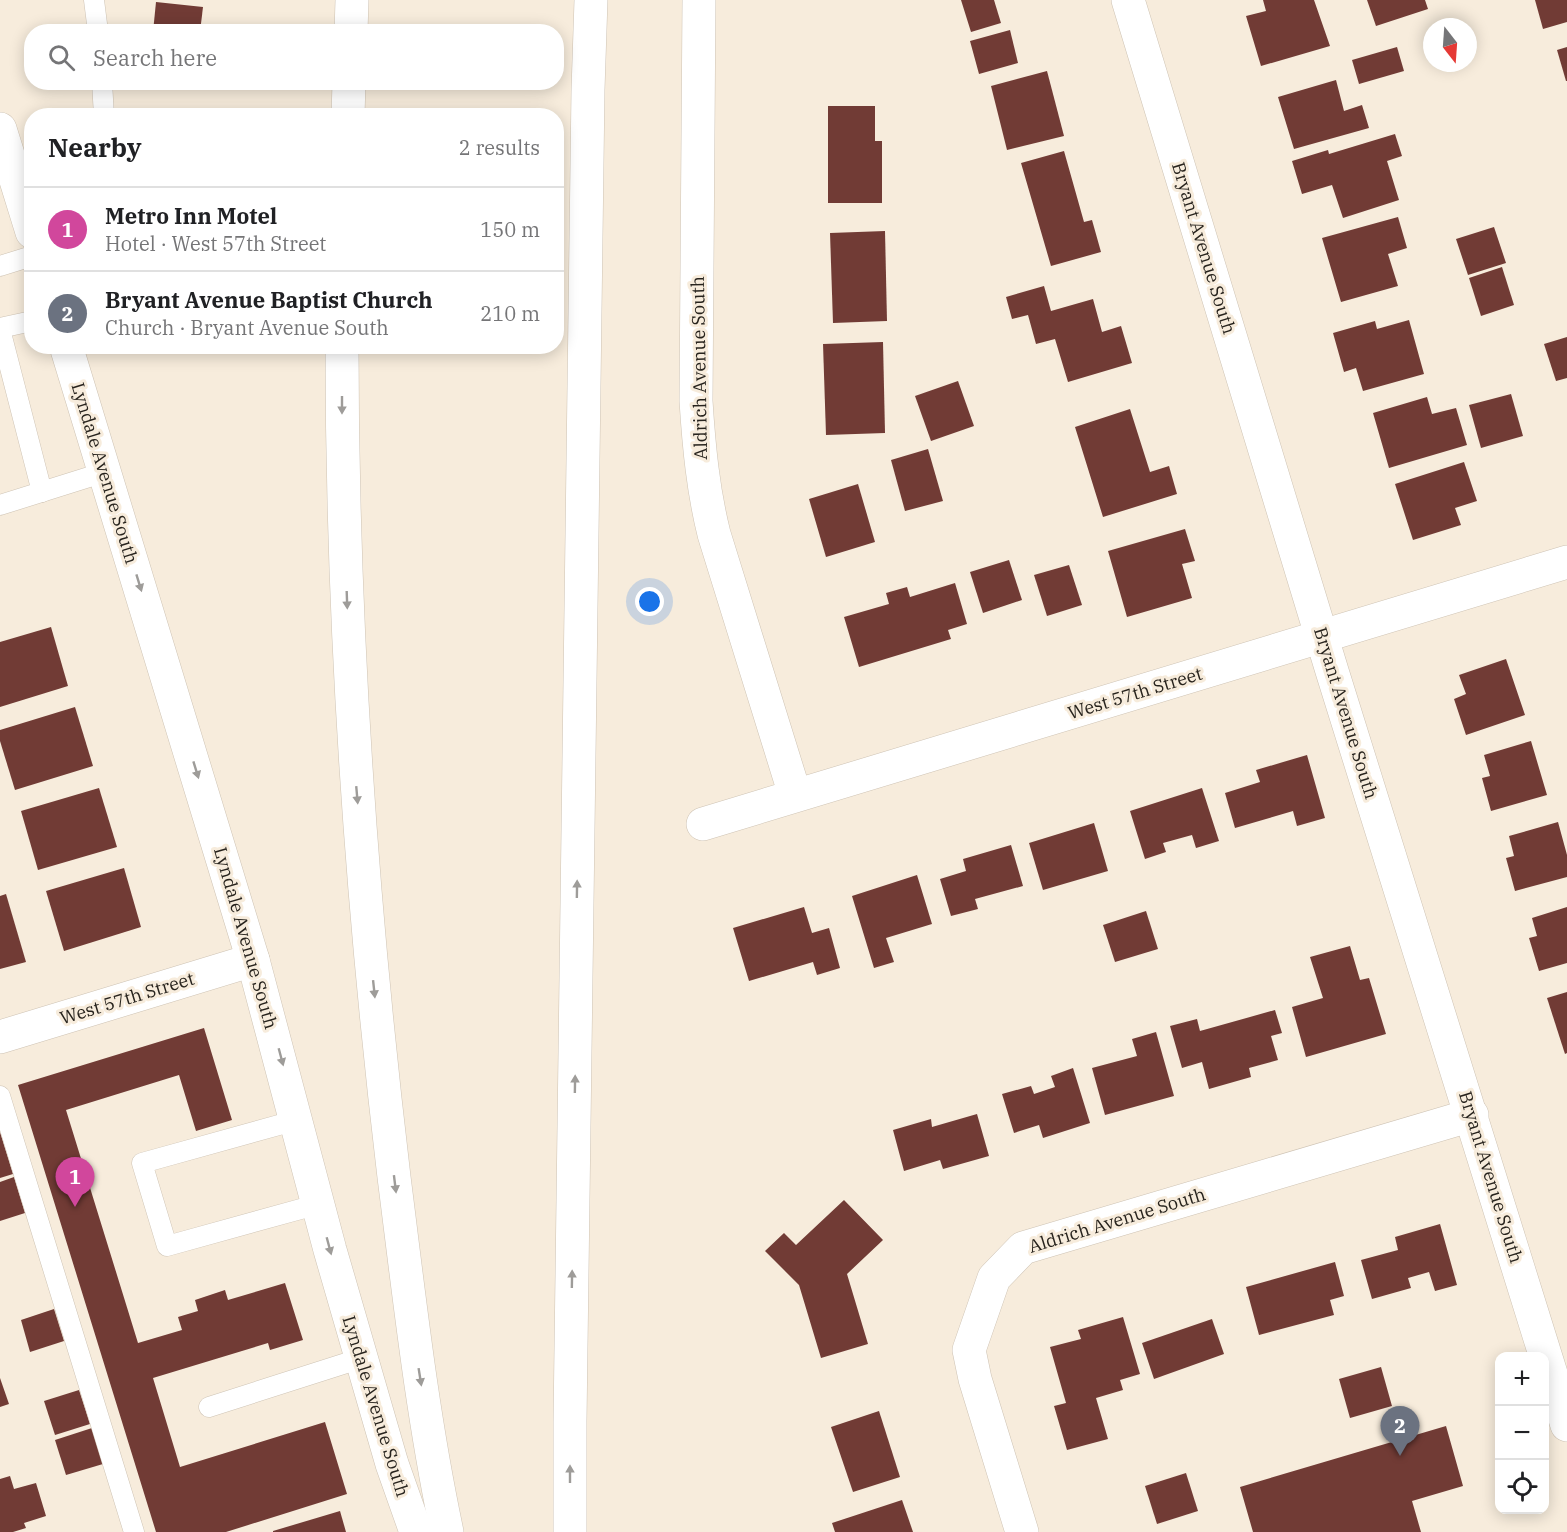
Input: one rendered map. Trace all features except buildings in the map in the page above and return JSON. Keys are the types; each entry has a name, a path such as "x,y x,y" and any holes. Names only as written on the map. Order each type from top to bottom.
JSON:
{"main road":[{"path":"351,24 352,0"},
{"path":"570,0 588,90"},
{"path":"570,1532 591,0"},
{"name":"Aldrich Avenue South","path":"699,0 696,401 701,465 714,534 795,795"},
{"name":"Bryant Avenue South","path":"1128,0 1567,1425"},
{"path":"348,108 349,90"},
{"path":"0,129 23,172"},
{"name":"Lyndale Avenue South","path":"68,354 254,960 392,1464 416,1532"},
{"path":"342,354 342,441 354,757 371,962 413,1331 447,1532"},
{"name":"West 57th Street","path":"703,824 1567,562"},
{"name":"West 57th Street","path":"0,1037 254,960"},
{"name":"Aldrich Avenue South","path":"1022,1532 975,1379 969,1350 994,1278 1023,1248 1472,1115"}],"lane":[{"path":"94,0 97,24"},
{"path":"102,90 104,108"},
{"path":"0,266 24,258"},
{"path":"24,323 0,329 42,492"},
{"path":"0,505 105,472"},
{"path":"0,1096 134,1532"},
{"path":"297,1120 142,1163 166,1246 319,1204"},
{"path":"209,1407 362,1358"}],"place":[{"name":"Metro Inn Motel","path":"75,1207"},
{"name":"Bryant Avenue Baptist Church","path":"1400,1456"}]}
